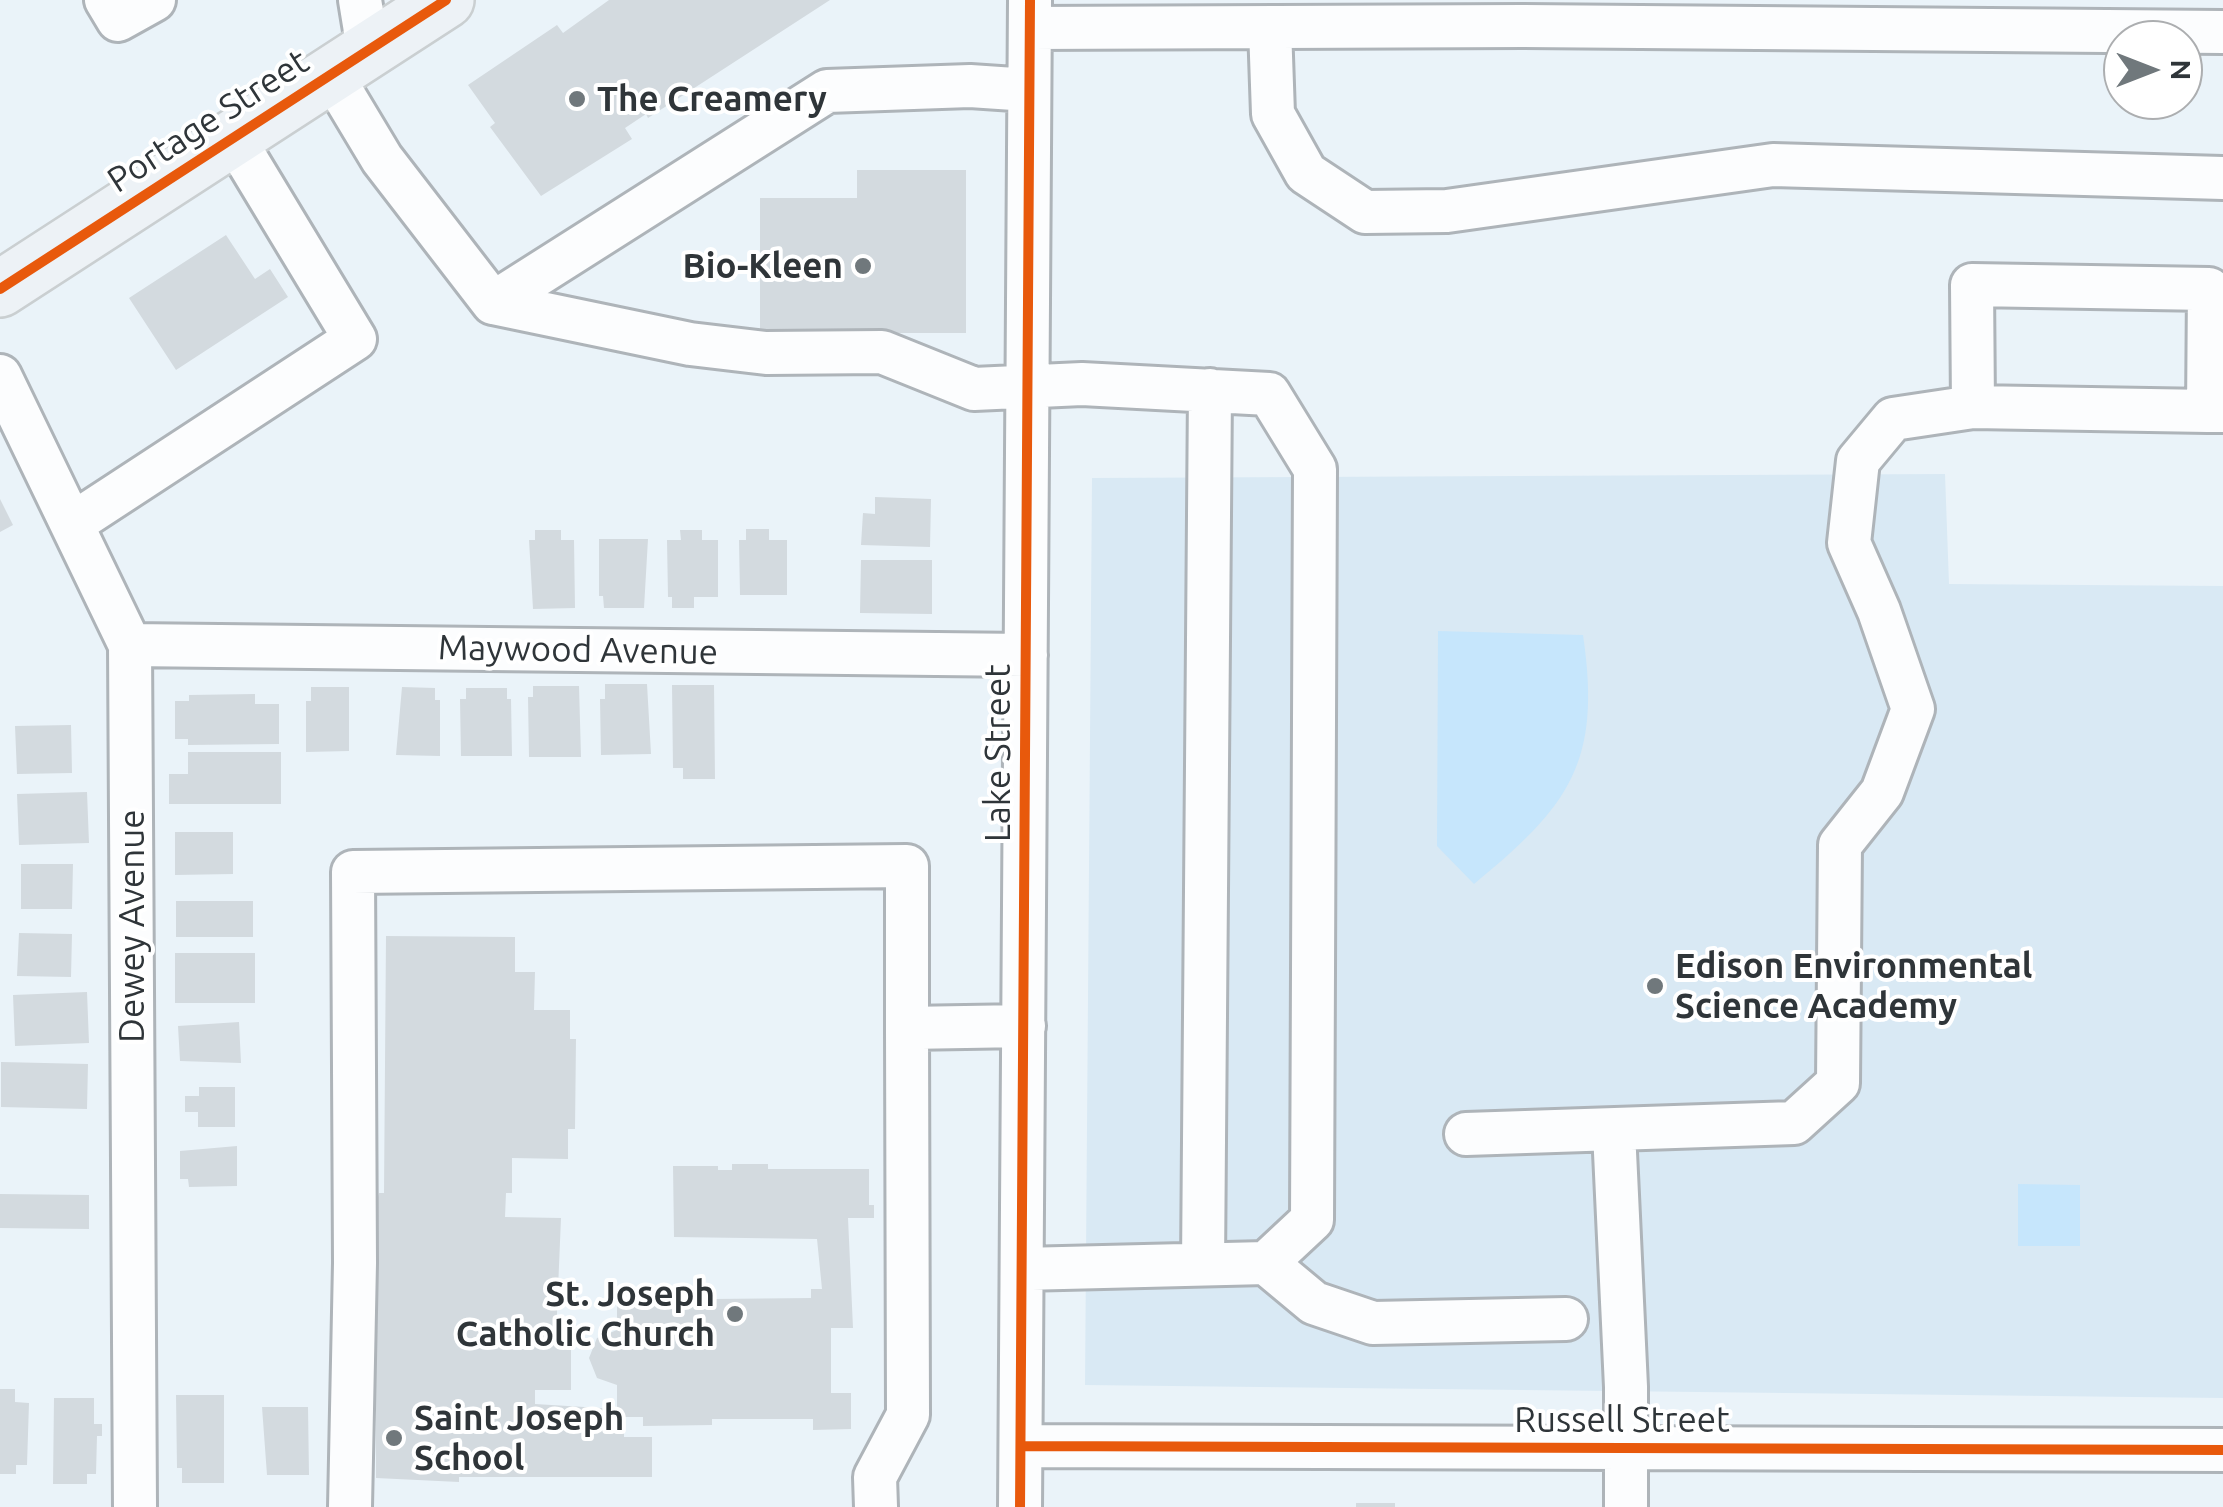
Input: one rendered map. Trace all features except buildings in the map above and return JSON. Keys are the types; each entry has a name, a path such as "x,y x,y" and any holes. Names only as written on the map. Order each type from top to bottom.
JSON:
{"main road":[{"name":"Portage Street","path":"0,289 234,137 353,41 446,0"}],"street":[{"path":"106,0 118,20 154,0"},
{"path":"1030,14 1270,27 1524,13 2223,32"},
{"name":"Lake Street","path":"1020,1507 1030,14"},
{"path":"1270,27 1273,114 1306,172 1365,212 1447,211 1773,165 2223,178"},
{"path":"353,41 382,159 493,303 690,344 766,353 882,352 974,390 1030,386 1269,394 1315,470 1312,1220 1266,1262 1022,1270"},
{"path":"493,303 827,91 970,86 1029,90"},
{"path":"72,524 355,338 234,137"},
{"path":"1466,1134 1794,1123 1838,1083 1840,845 1882,792 1913,709 1879,611 1849,544 1858,461 1894,419 1973,407 2216,411 2209,289 1972,285 1973,407"},
{"name":"Dewey Avenue","path":"0,376 130,645 135,1507"},
{"path":"1203,1264 1210,390"},
{"name":"Maywood Avenue","path":"130,645 1026,655"},
{"path":"350,1507 355,1262 352,872 907,866 908,1415 875,1477 876,1507"},
{"path":"907,1028 1024,1026"},
{"path":"1614,1131 1626,1507"},
{"path":"1266,1262 1314,1302 1373,1323 1566,1319"},
{"name":"Russell Street","path":"1021,1446 2223,1450"}],"shaded area":[{"name":"Edison Environmental Science Academy","path":"1945,474 1949,584 2223,586 2223,1398 1085,1385 1092,478"},
{"path":"1438,631 1583,635 1587,717 1582,749 1571,778 1534,830 1474,884 1437,846"},
{"path":"2018,1184 2080,1185 2080,1246 2018,1246"}],"cycle path":[{"path":"0,289 446,0"},
{"path":"1020,1507 1030,0"},
{"path":"1021,1446 2223,1450"}],"place":[{"name":"The Creamery","path":"577,99"},
{"name":"Bio-Kleen","path":"863,266"},
{"name":"Edison Environmental Science Academy","path":"1655,986"},
{"name":"St. Joseph Catholic Church","path":"735,1314"},
{"name":"Saint Joseph School","path":"394,1438"}]}
